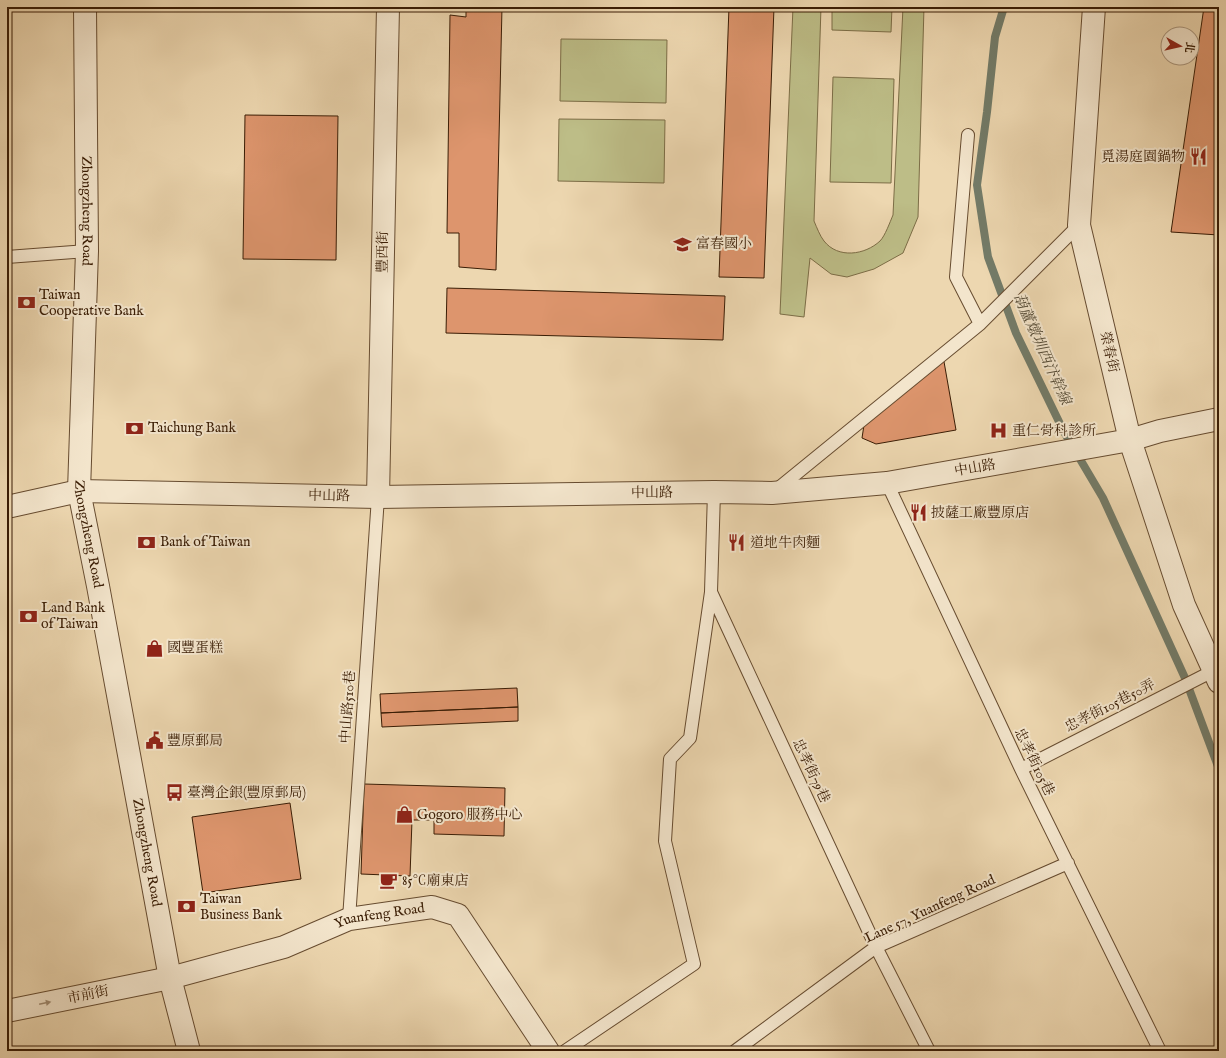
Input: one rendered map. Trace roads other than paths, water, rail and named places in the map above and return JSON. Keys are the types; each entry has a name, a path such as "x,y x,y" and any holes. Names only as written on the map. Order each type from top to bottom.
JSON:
{"street":[{"name":"Zhongzheng Road","path":"85,7 87,251 79,491 98,586 170,978 189,1051"},
{"name":"豐西街","path":"378,497 388,7"},
{"name":"榮春街","path":"1094,7 1079,225 1130,440 1184,605 1211,677"},
{"name":"中山路","path":"7,507 79,491 378,497 714,492 772,493 887,483 1130,440 1219,419"},
{"name":"Yuanfeng Road","path":"170,978 284,947 349,919 432,907 458,915 548,1051"},
{"name":"市前街","path":"7,1011 170,978"}],"lane":[{"path":"968,135 956,276 980,324"},
{"path":"772,493 980,324 1079,225"},
{"path":"7,257 87,251"},
{"name":"忠孝街105巷","path":"887,483 1020,769 1160,1051"},
{"name":"忠孝街79巷","path":"714,492 711,592 876,947 929,1051"},
{"name":"中山路510巷","path":"349,919 378,497"},
{"path":"565,1051 694,964 665,840 670,758 690,738 711,592"},
{"name":"忠孝街105巷50弄","path":"1020,769 1177,688 1211,677"},
{"name":"Lane 57, Yuanfeng Road","path":"735,1051 876,947 1068,863"}],"waterway":[{"name":"葫蘆燉圳西汴幹線","path":"1004,7 995,37 977,185 988,257 1016,333 1064,432 1103,498 1185,678 1219,769"}],"place":[{"name":"覓湯庭園鍋物","path":"1198,157"},
{"name":"富春國小","path":"683,244"},
{"name":"Taiwan Cooperative Bank","path":"26,303"},
{"name":"Taichung Bank","path":"135,428"},
{"name":"重仁骨科診所","path":"999,431"},
{"name":"披薩工廠豐原店","path":"918,513"},
{"name":"Bank of Taiwan","path":"147,542"},
{"name":"道地牛肉麵","path":"737,543"},
{"name":"Land Bank of Taiwan","path":"28,616"},
{"name":"國豐蛋糕","path":"154,648"},
{"name":"豐原郵局","path":"154,741"},
{"name":"臺灣企銀(豐原郵局)","path":"174,793"},
{"name":"Gogoro 服務中心","path":"404,815"},
{"name":"85℃廟東店","path":"389,881"},
{"name":"Taiwan Business Bank","path":"187,907"}]}
